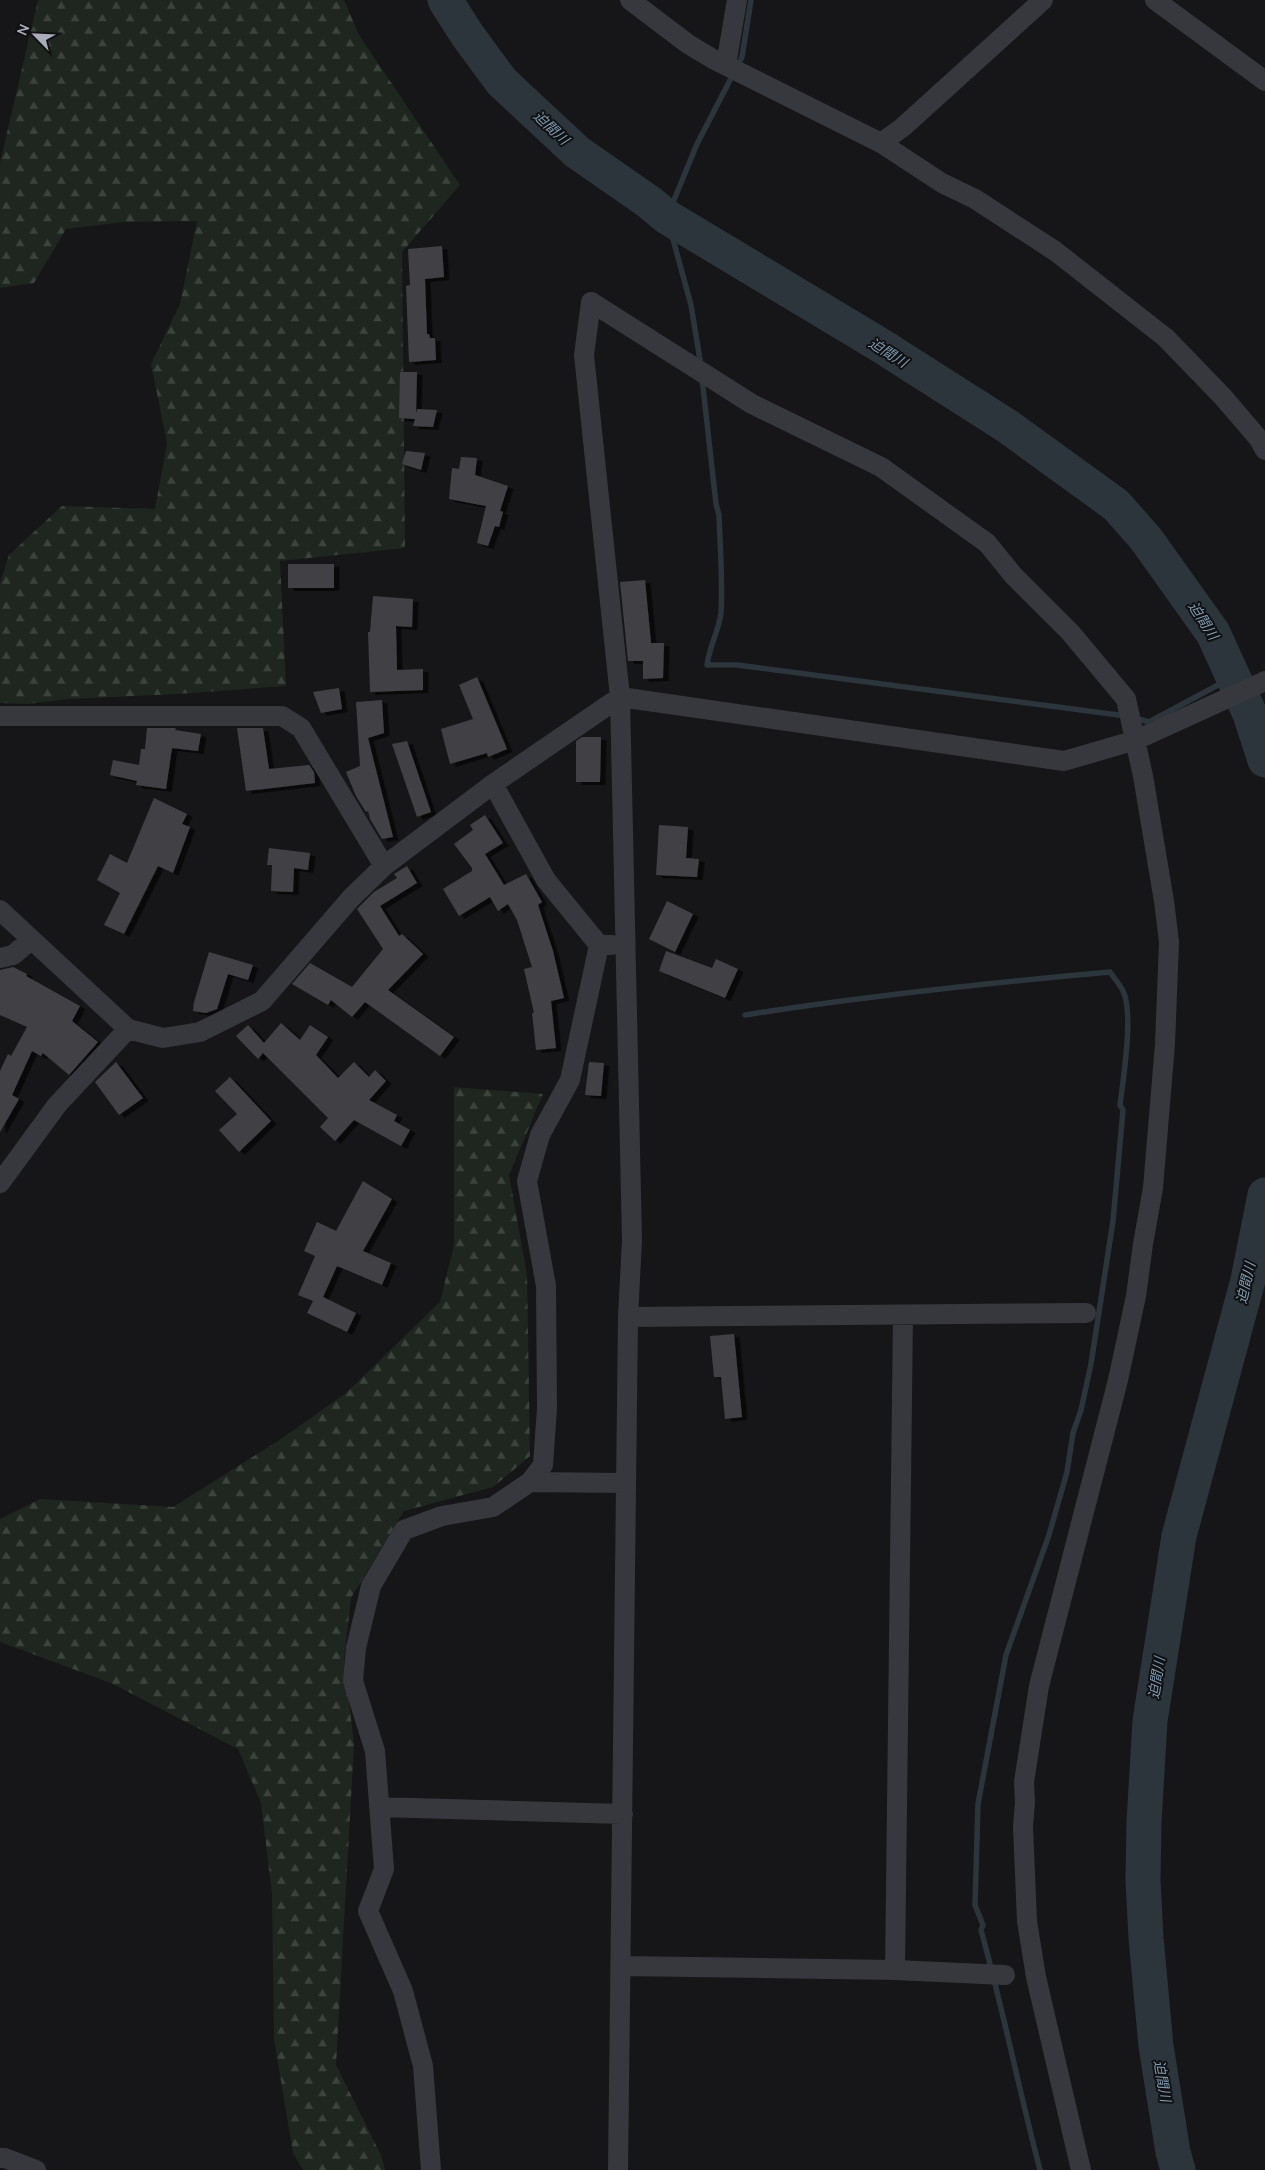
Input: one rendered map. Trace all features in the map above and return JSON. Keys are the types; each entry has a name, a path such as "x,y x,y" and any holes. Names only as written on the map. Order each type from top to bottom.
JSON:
{"street":[{"path":"630,0 688,44 881,143 942,183 975,200 1055,251 1166,338 1223,397 1259,439 1265,450"},
{"path":"726,65 737,0"},
{"path":"881,143 903,127 1043,0"},
{"path":"1155,0 1265,81"},
{"path":"618,2170 628,1317 632,1240 620,697 584,355 591,302 752,404 881,467 987,543 1013,575 1070,632 1126,699 1136,740 1164,901 1169,942 1165,1044 1154,1188 1143,1244 1136,1296 1118,1380 1039,1686 1024,1782 1023,1826 1027,1920 1036,1977 1081,2170"},
{"path":"0,910 128,1029 164,1038 200,1032 262,1001 351,898 384,866 493,784 620,697 1064,761 1136,740 1265,681"},
{"path":"0,716 282,716 301,728 384,866"},
{"path":"493,784 546,880 599,945"},
{"path":"0,958 13,955 31,940"},
{"path":"599,945 626,945"},
{"path":"431,2170 423,2066 402,1991 368,1911 384,1869 375,1751 353,1681 356,1648 371,1586 404,1530 442,1516 493,1507 530,1482 544,1465 547,1408 546,1286 527,1182 540,1135 570,1080 599,945"},
{"path":"0,1183 57,1106 128,1029"},
{"path":"628,1317 1086,1313"},
{"path":"895,1970 902,1315"},
{"path":"530,1482 626,1484"},
{"path":"379,1807 623,1814"},
{"path":"621,1966 895,1970 1005,1975"},
{"path":"0,2158 5,2158 36,2170"}],"green space":[{"path":"38,0 344,0 359,35 460,185 402,252 405,548 280,561 286,686 69,699 27,704 0,703 0,583 9,555 62,506 155,509 167,443 151,364 180,304 197,221 124,222 66,229 34,283 0,288 0,163"},
{"path":"454,1087 543,1094 509,1175 527,1275 530,1456 493,1487 404,1511 351,1598 344,1659 354,1744 336,2065 381,2155 385,2170 303,2170 293,2153 274,2039 272,1894 261,1803 238,1749 111,1683 0,1642 0,1519 40,1499 173,1507 278,1441 346,1393 440,1302 454,1245"}],"building":[{"path":"442,246 444,277 425,279 427,334 429,334 430,338 435,338 436,360 409,362 406,286 410,285 408,249"},
{"path":"400,372 417,372 416,414 417,409 437,410 433,427 413,426 415,419 399,418"},
{"path":"406,451 425,453 421,470 402,464"},
{"path":"461,457 477,458 475,475 508,486 500,511 503,512 499,527 495,526 488,546 477,543 486,506 449,499 452,468 459,469"},
{"path":"288,564 334,564 334,588 288,588"},
{"path":"645,580 651,643 664,643 663,678 643,679 643,661 628,661 620,582"},
{"path":"373,596 413,599 412,627 396,626 397,670 423,669 423,690 370,692 368,632 370,632"},
{"path":"477,677 507,749 488,757 487,753 450,764 441,729 473,719 459,685"},
{"path":"339,688 342,709 321,713 313,692"},
{"path":"382,700 384,733 368,738 393,837 382,839 370,819 368,811 366,812 356,796 346,772 360,766 356,702"},
{"path":"147,728 176,728 175,730 201,734 198,751 172,748 166,789 136,785 137,781 110,775 113,760 139,765 141,749 145,749"},
{"path":"237,728 263,728 269,769 309,765 314,772 315,783 246,791"},
{"path":"582,737 601,737 600,782 576,782 576,741"},
{"path":"407,741 431,812 417,817 392,744"},
{"path":"154,798 187,814 182,824 190,827 173,873 158,866 124,934 104,925 120,893 97,880 110,854 127,863"},
{"path":"485,815 503,843 485,854 504,885 526,874 542,902 538,905 553,951 564,998 551,1001 556,1048 536,1050 532,1013 534,1013 524,969 532,967 517,920 508,904 498,911 490,897 459,916 443,889 472,871 472,868 454,844 473,830 470,825"},
{"path":"659,825 688,827 686,858 699,859 697,877 656,875"},
{"path":"269,848 310,853 308,870 294,868 293,892 271,891 272,865 267,865"},
{"path":"407,866 417,883 380,906 399,936 402,934 423,954 388,990 454,1037 440,1056 365,1002 352,1017 331,1000 328,1005 292,984 310,963 352,987 383,949 357,909 374,892 397,878 394,874"},
{"path":"667,901 693,914 675,952 649,939"},
{"path":"666,951 712,968 716,959 738,969 725,998 659,971"},
{"path":"209,952 253,965 248,980 228,974 217,1009 206,1013 193,1011 194,1002"},
{"path":"13,967 80,1006 72,1021 98,1042 69,1075 43,1053 41,1056 32,1051 12,1095 19,1099 0,1132 0,1071 8,1054 11,1056 27,1027 0,1015 0,970"},
{"path":"281,1023 300,1040 310,1025 328,1037 316,1055 338,1078 354,1062 369,1077 375,1070 386,1081 369,1100 397,1115 394,1121 410,1130 401,1146 354,1120 335,1141 320,1127 328,1118 263,1053 258,1059 236,1036 248,1025 264,1043"},
{"path":"116,1062 143,1098 119,1115 95,1082"},
{"path":"589,1062 604,1063 601,1096 585,1095"},
{"path":"230,1077 271,1121 239,1152 219,1130 237,1114 215,1091"},
{"path":"363,1181 392,1199 363,1251 391,1263 382,1285 337,1266 323,1297 356,1313 347,1332 307,1313 313,1301 298,1295 315,1256 304,1251 317,1222 336,1231"},
{"path":"734,1334 742,1417 725,1419 721,1377 714,1377 710,1336"}],"waterway":[{"name":"迫間川","path":"445,0 468,36 502,82 577,152 649,202 667,217 880,345 1007,426 1116,505 1146,539 1213,633 1250,714 1265,760"},
{"path":"701,366 691,305 667,217 697,144 742,57 751,0"},
{"path":"702,378 716,504 719,515 722,576 721,613 707,665 737,665 1126,716"},
{"path":"1135,718 1149,722 1233,677"},
{"path":"745,1015 927,990 1110,972 1122,989 1126,1001 1128,1015 1127,1047 1120,1105 1123,1110 1113,1221 1091,1364 1081,1410 1073,1433 1067,1472 1049,1535 1006,1655 978,1804 975,1905 983,1925 981,1930 1040,2170"},
{"name":"迫間川","path":"1178,2170 1173,2152 1156,2046 1146,1938 1143,1880 1144,1822 1150,1721 1179,1536 1248,1280 1265,1195"}]}
